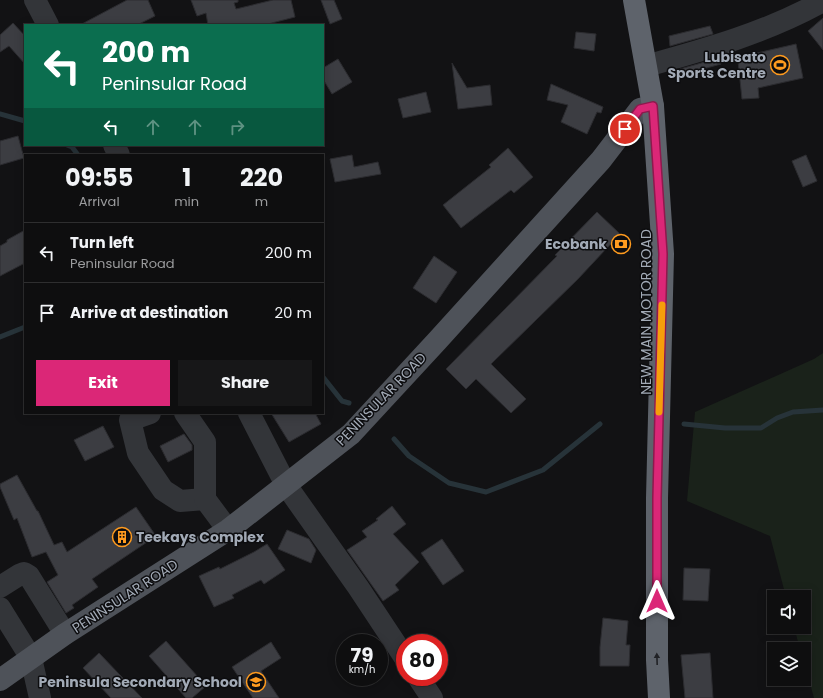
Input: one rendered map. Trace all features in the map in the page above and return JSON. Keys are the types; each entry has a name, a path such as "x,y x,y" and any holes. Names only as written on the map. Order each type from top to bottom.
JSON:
{"highway":[{"name":"NEW MAIN MOTOR ROAD","path":"621,0 647,108 663,254 657,498 657,660 659,698"},
{"name":"NEW MAIN MOTOR ROAD","path":"634,0 646,66 647,108 648,254 641,661 644,698"}],"main road":[{"name":"PENINSULAR ROAD","path":"0,680 65,634 228,530 351,434 647,108"}],"street":[{"path":"35,0 47,24"},
{"path":"646,66 691,54 775,25 823,1"},
{"path":"147,414 130,420 138,453 163,490 180,501 205,499"},
{"path":"186,414 205,442 205,499 228,530"},
{"path":"250,414 286,485 358,587 396,644"},
{"path":"0,588 19,574 24,573 29,576 65,634"},
{"path":"0,608 31,658 40,698"},
{"path":"424,686 432,698"}],"shaded area":[{"path":"823,353 823,698 814,698 811,686 811,642 798,642 796,634 811,634 811,590 784,590 770,536 687,501 695,412 814,359"}],"building":[{"path":"127,0 148,0 155,16 139,24 82,24"},
{"path":"191,0 238,0 238,2 234,3 236,9 273,0 291,0 295,17 268,24 208,24 206,13 197,16"},
{"path":"321,0 334,0 342,19 330,24"},
{"path":"823,18 823,50 808,31"},
{"path":"13,23 24,35 24,63 9,46 0,52 0,35"},
{"path":"710,26 713,34 670,46 669,36"},
{"path":"576,32 596,34 594,51 574,48"},
{"name":"Lubisato Sports Centre","path":"796,44 803,78 758,88 759,98 742,99 738,61 758,59 757,53"},
{"path":"719,58 721,64 681,75 680,69"},
{"path":"338,59 352,82 332,94 324,81 324,67"},
{"path":"452,63 467,88 490,85 492,105 458,109"},
{"path":"551,84 603,107 601,113 597,112 587,134 561,122 568,105 547,100"},
{"path":"426,92 431,112 403,118 398,99"},
{"path":"18,136 24,158 0,165 0,141"},
{"path":"508,148 533,177 514,193 511,190 461,228 443,205 491,167 489,165"},
{"path":"352,155 354,167 378,162 381,174 335,182 330,159"},
{"path":"806,155 817,181 803,187 792,161"},
{"path":"597,212 620,234 578,279 491,364 526,399 511,413 476,379 466,389 446,369 557,256 555,255"},
{"path":"24,231 24,264 0,276 0,246 7,242 7,240"},
{"path":"434,256 457,272 436,303 413,288"},
{"path":"272,414 316,414 321,424 289,442"},
{"path":"103,426 114,447 85,461 74,440"},
{"path":"184,434 192,445 192,450 168,462 160,446"},
{"path":"17,475 38,511 54,545 62,542 67,552 136,507 156,536 92,579 98,587 72,605 74,608 66,613 47,582 58,575 46,552 32,557 17,518 14,520 0,487 0,484"},
{"path":"392,506 406,524 393,534 419,562 395,585 399,590 383,601 347,550 367,537 362,531 378,520 376,519"},
{"path":"287,530 309,539 316,550 311,563 278,549"},
{"path":"442,539 464,571 443,585 421,553"},
{"path":"267,544 285,570 264,584 261,580 232,595 234,598 214,607 199,576 219,567 220,569"},
{"path":"684,568 710,569 708,601 683,600"},
{"path":"603,618 628,621 626,645 630,645 629,666 600,666"},
{"path":"166,641 206,686 192,698 186,698 149,656"},
{"name":"Peninsula Secondary School","path":"271,642 281,658 261,671 279,698 253,698 232,667"},
{"path":"99,653 142,698 111,698 83,668"},
{"path":"710,653 713,698 685,698 681,655"}],"waterway":[{"path":"0,114 24,121"},
{"path":"70,146 77,154"},
{"path":"0,337 24,327"},
{"path":"324,378 342,401 349,403"},
{"path":"684,424 725,428 761,428 777,418 793,412 823,410"},
{"path":"394,439 409,456 449,483 486,492 543,470 600,424"}],"slow traffic":[{"path":"659,412 662,305"}],"place":[{"name":"Lubisato Sports Centre","path":"780,65"},
{"name":"Ecobank","path":"621,244"},
{"name":"Teekays Complex","path":"122,537"},
{"name":"Peninsula Secondary School","path":"256,682"}],"route":[{"path":"625,129 640,109 653,106 663,254 657,498 657,601"}]}
